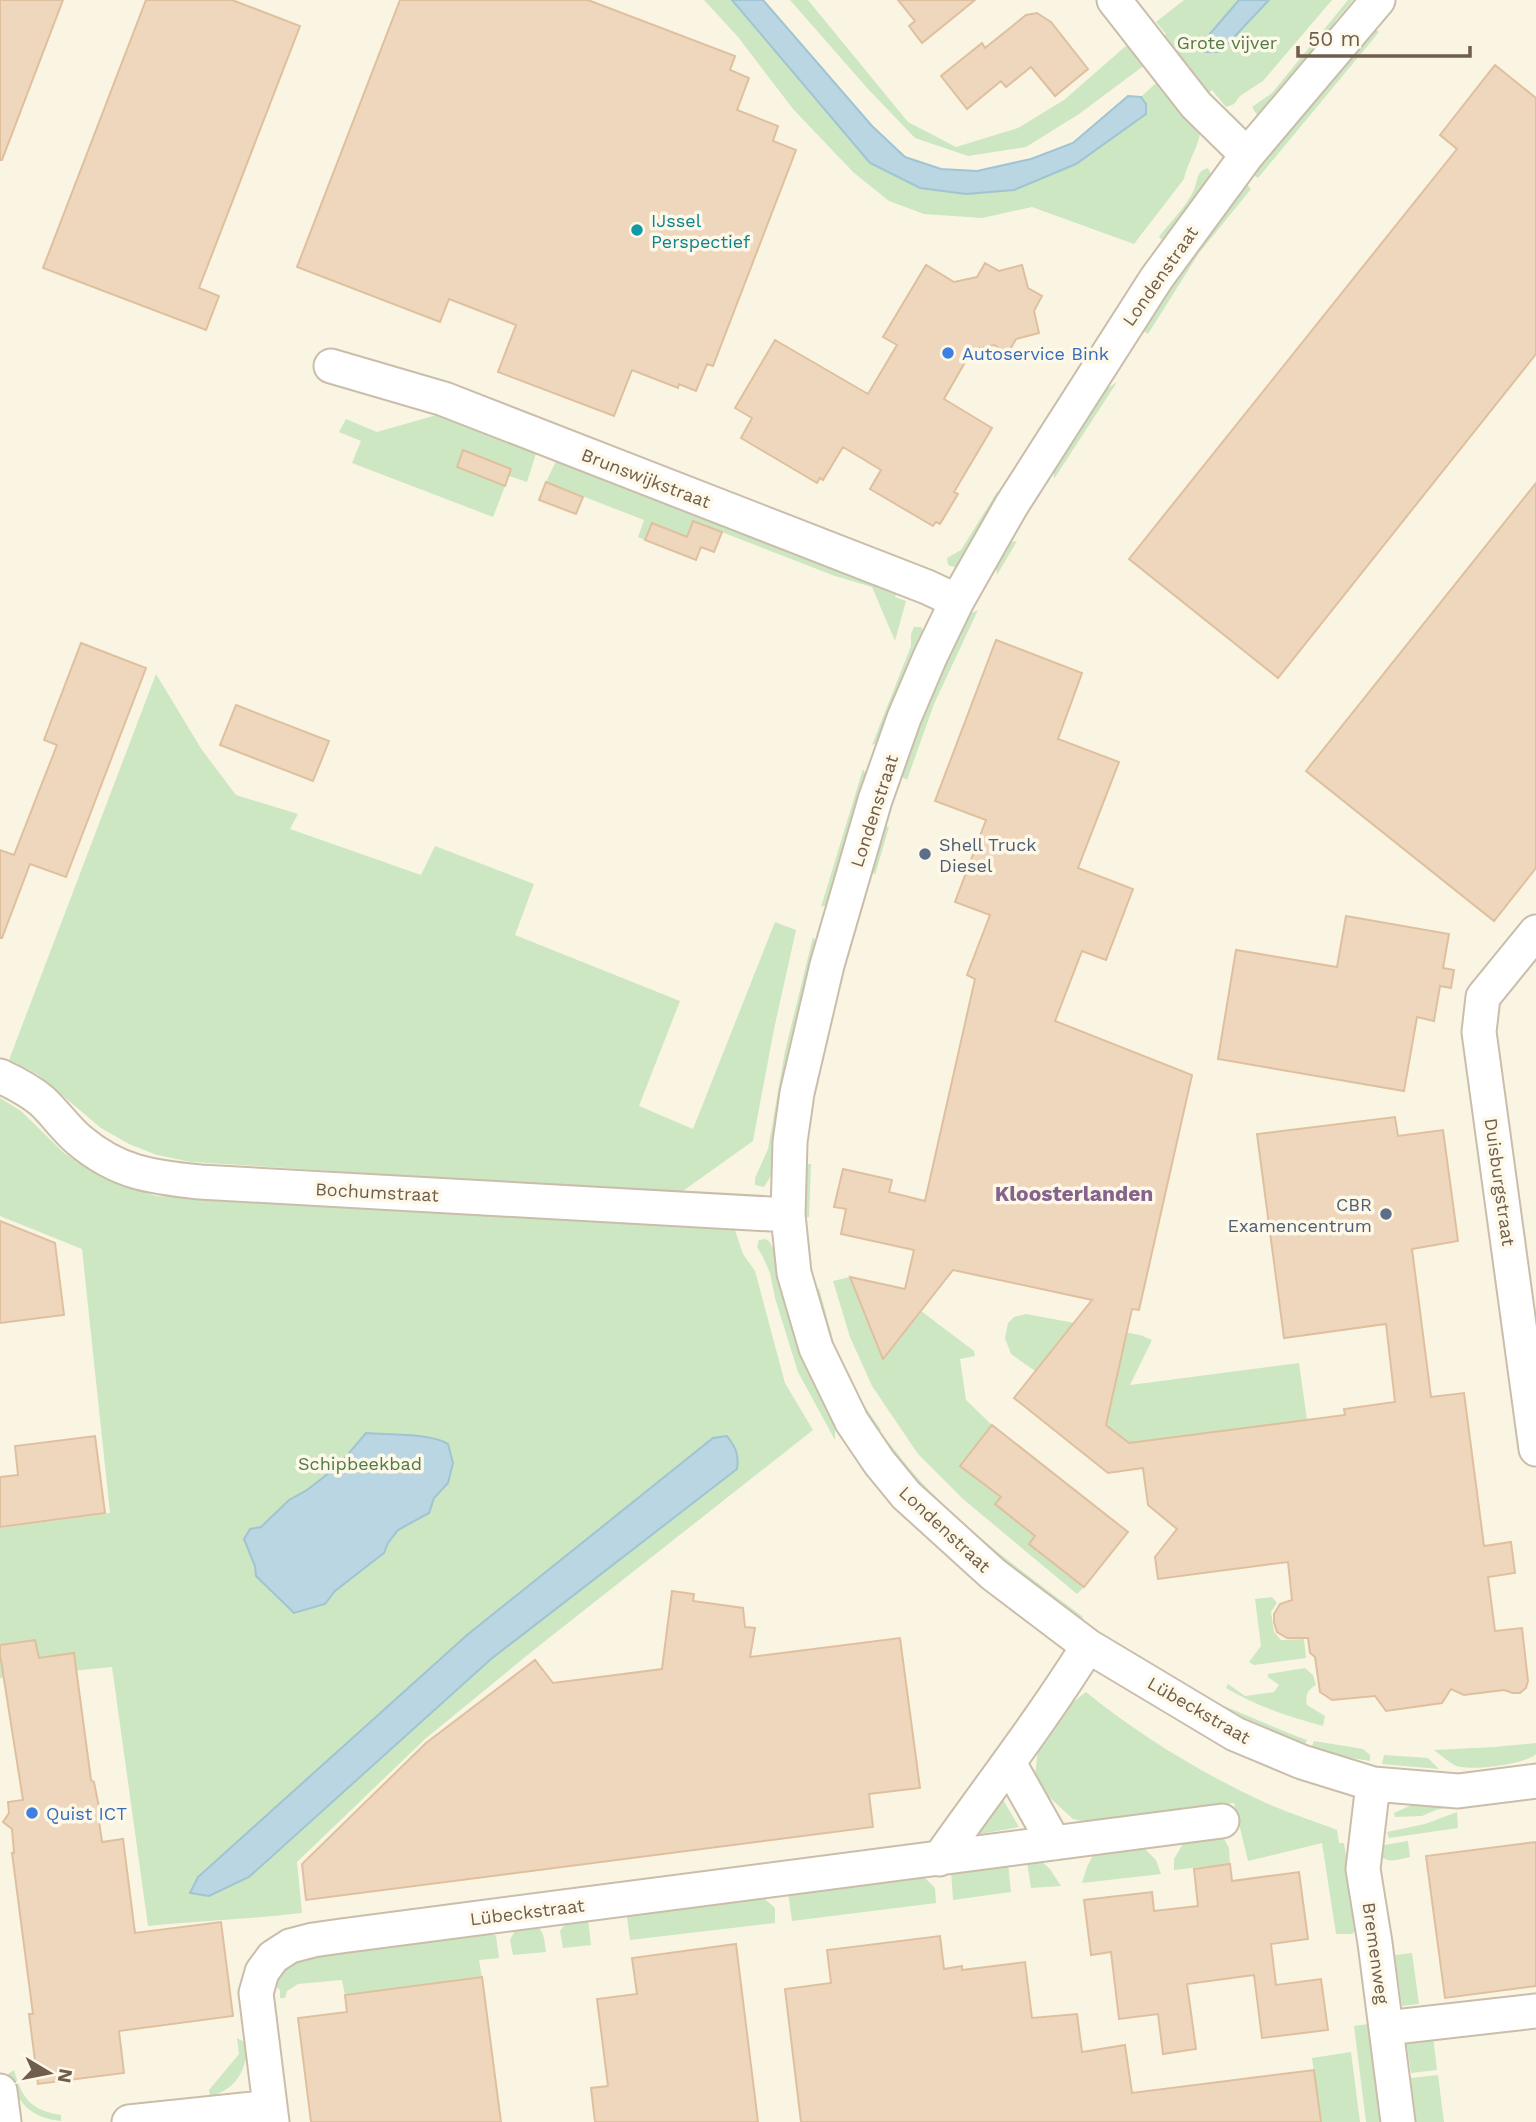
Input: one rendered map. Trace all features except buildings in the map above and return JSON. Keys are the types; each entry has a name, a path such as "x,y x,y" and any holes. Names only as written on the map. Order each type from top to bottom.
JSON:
{"street":[{"path":"1114,0 1196,105 1247,155"},
{"name":"Londenstraat","path":"1088,1646 993,1574 906,1495 852,1422 816,1348 794,1273 788,1215 790,1142 797,1093 827,965 876,800 900,730 957,601 1010,506 1156,279 1247,155 1378,0"},
{"name":"Brunswijkstraat","path":"331,366 444,399 957,601"},
{"name":"Duisburgstraat","path":"1536,932 1483,997 1479,1032 1536,1449"},
{"name":"Bochumstraat","path":"0,1076 30,1091 77,1139 96,1153 113,1164 144,1175 200,1182 788,1215"},
{"path":"939,1859 1009,1763 1088,1646"},
{"name":"Lübeckstraat","path":"1088,1646 1235,1734 1302,1762 1373,1784 1458,1791 1536,1782"},
{"path":"1009,1763 1054,1843"},
{"name":"Bremenweg","path":"1373,1784 1363,1869 1376,1943 1398,2122"},
{"name":"Lübeckstraat","path":"271,2114 256,1993 262,1972 273,1958 290,1946 341,1936 1222,1821"},
{"path":"1386,2028 1536,2011"},
{"path":"0,2091 4,2122"},
{"path":"129,2122 271,2114"}],"green space":[{"path":"704,0 732,0 870,163 1014,190 1146,104 1141,97 1157,82 1164,94 1200,134 1199,140 1184,179 1134,244 1032,207 982,218 924,214 889,201 853,172 793,109 738,37"},
{"path":"790,0 808,0 908,122 956,147 1018,128 1064,100 1127,45 1146,64 1079,114 1026,147 968,156 915,138"},
{"name":"Grote vijver","path":"1184,0 1332,0 1263,81 1240,96 1234,104 1226,107 1212,90 1203,98 1159,42 1166,34 1156,22"},
{"path":"1348,0 1353,0 1299,75 1281,97 1257,115 1252,107 1272,93"},
{"path":"1371,26 1379,32 1258,178 1252,174"},
{"path":"1208,168 1212,176 1170,240 1162,240 1159,237 1191,196 1199,174"},
{"path":"1244,181 1251,189 1199,253 1148,334 1139,328"},
{"path":"1117,382 1054,479 1053,466 1097,395"},
{"path":"447,412 538,447 527,482 509,476 511,469 464,451 457,467 505,486 493,517 352,463 361,441 339,432 346,419 377,432"},
{"path":"559,455 899,587 895,597 906,601 895,641 872,587 835,576 693,521 687,537 645,540 638,537 644,520 546,482"},
{"path":"997,492 1000,497 957,568 948,565 947,558 961,550"},
{"path":"1017,541 997,575 995,563 1005,543"},
{"path":"978,610 934,704 907,780 898,774 964,616"},
{"path":"914,627 921,627 924,632 920,649 883,740 872,745 911,646"},
{"path":"156,674 202,750 236,795 298,814 290,829 421,875 435,846 534,884 515,935 680,1001 639,1106 693,1129 775,922 796,930 753,1141 680,1193 191,1162 157,1155 129,1144 101,1128 37,1074 9,1060"},
{"path":"863,769 869,780 830,904 821,907"},
{"path":"881,825 889,827 875,875 871,870"},
{"path":"813,937 819,947 776,1161 764,1187 755,1185 755,1178 768,1149 785,1051"},
{"name":"Schipbeekbad","path":"0,1098 21,1111 64,1153 101,1177 156,1196 735,1230 743,1254 755,1271 785,1383 813,1430 425,1739 297,1862 302,1913 148,1926 112,1667 0,1678 0,1528 110,1513 82,1249 0,1216"},
{"path":"801,1164 811,1164 809,1217 799,1217"},
{"path":"765,1239 777,1255 835,1424 835,1440 798,1372 770,1273 757,1247 759,1240"},
{"path":"850,1277 883,1358 921,1311 974,1351 975,1356 960,1359 966,1400 992,1425 960,1466 1001,1497 995,1504 1035,1536 1029,1544 1084,1587 1077,1594 963,1499 918,1454 872,1386 850,1337 833,1281"},
{"path":"819,1288 836,1351 859,1398 881,1430 872,1435 846,1388 812,1297"},
{"path":"1026,1314 1140,1335 1152,1340 1130,1385 1299,1363 1307,1420 1129,1443 1106,1425 1125,1339 1070,1327 1035,1371 1011,1354 1005,1338 1008,1323 1014,1317"},
{"path":"883,1435 915,1475 953,1514 1007,1560 1083,1617 1077,1626 982,1552 875,1442"},
{"path":"1272,1597 1277,1603 1271,1612 1274,1632 1281,1640 1304,1639 1306,1658 1254,1665 1249,1662 1261,1646 1255,1599"},
{"path":"1305,1668 1313,1675 1316,1685 1307,1694 1307,1705 1325,1716 1323,1726 1273,1710 1226,1688 1228,1684 1245,1696 1274,1692 1279,1685 1268,1677 1268,1674"},
{"path":"1086,1692 1150,1739 1219,1780 1266,1803 1337,1830 1339,1843 1344,1843 1357,1930 1352,1934 1336,1934 1322,1843 1248,1861 1234,1803 1094,1823 1073,1819 1049,1797 1035,1776 1038,1748 1073,1702"},
{"path":"1217,1703 1307,1740 1304,1748 1220,1712"},
{"path":"1314,1741 1363,1749 1370,1755 1370,1761 1310,1751"},
{"path":"1536,1743 1536,1754 1531,1758 1478,1768 1458,1766 1434,1750 1494,1747"},
{"path":"1384,1755 1428,1758 1439,1769 1382,1764"},
{"path":"1001,1796 1019,1827 975,1835"},
{"path":"1420,1801 1452,1806 1422,1816 1395,1817 1394,1813"},
{"path":"1457,1812 1458,1828 1389,1838 1387,1832 1425,1824"},
{"path":"1224,1839 1229,1848 1230,1864 1174,1870 1174,1859 1184,1842"},
{"path":"1408,1841 1410,1857 1387,1860 1377,1851 1378,1846"},
{"path":"1143,1847 1156,1860 1161,1874 1082,1883 1094,1853"},
{"path":"1040,1860 1050,1869 1061,1886 1031,1888 1027,1862"},
{"path":"1008,1863 1011,1892 953,1900 951,1871"},
{"path":"922,1875 935,1888 936,1903 792,1921 788,1892"},
{"path":"760,1895 775,1908 775,1923 630,1940 627,1918 631,1912"},
{"path":"588,1919 591,1945 563,1948 560,1931 568,1920"},
{"path":"517,1926 540,1929 546,1952 513,1955 510,1940"},
{"path":"487,1930 496,1936 499,1958 479,1960 482,1977 345,1995 342,1980 298,1984 287,1991 285,1998 280,1998 280,1990 272,1983 282,1969 296,1959"},
{"path":"1412,1953 1419,2004 1402,2006 1395,1955"},
{"path":"1368,2024 1381,2122 1366,2122 1354,2026"},
{"path":"1433,2036 1437,2070 1411,2073 1406,2039"},
{"path":"237,2038 246,2043 243,2069 227,2089 210,2096 209,2090 239,2054"},
{"path":"1351,2052 1360,2122 1321,2122 1312,2058"},
{"path":"14,2070 20,2088 29,2101 42,2110 61,2115 61,2121 41,2116 26,2107 8,2074"},
{"path":"1438,2075 1444,2122 1416,2122 1411,2078"}],"water":[{"path":"732,0 763,0 872,126 905,157 941,169 977,171 1031,159 1073,143 1128,96 1141,97 1146,104 1146,114 1076,164 1014,190 966,194 920,188 870,163"},
{"path":"1239,0 1269,0 1220,52 1204,52 1208,36"},
{"path":"366,1433 420,1436 448,1444 453,1463 448,1483 434,1498 429,1513 398,1530 384,1553 335,1591 325,1604 294,1613 256,1576 255,1566 244,1539 250,1529 261,1527 289,1500 338,1466"},
{"path":"727,1436 736,1451 737,1469 491,1659 249,1877 209,1896 190,1893 198,1877 467,1635 713,1438"}],"place":[{"name":"IJssel Perspectief","path":"637,230"},
{"name":"Autoservice Bink","path":"948,353"},
{"name":"Shell Truck Diesel","path":"925,854"},
{"name":"CBR Examencentrum","path":"1386,1214"},
{"name":"Quist ICT","path":"32,1813"}],"district":[{"name":"Kloosterlanden","path":"1074,1193"}]}
